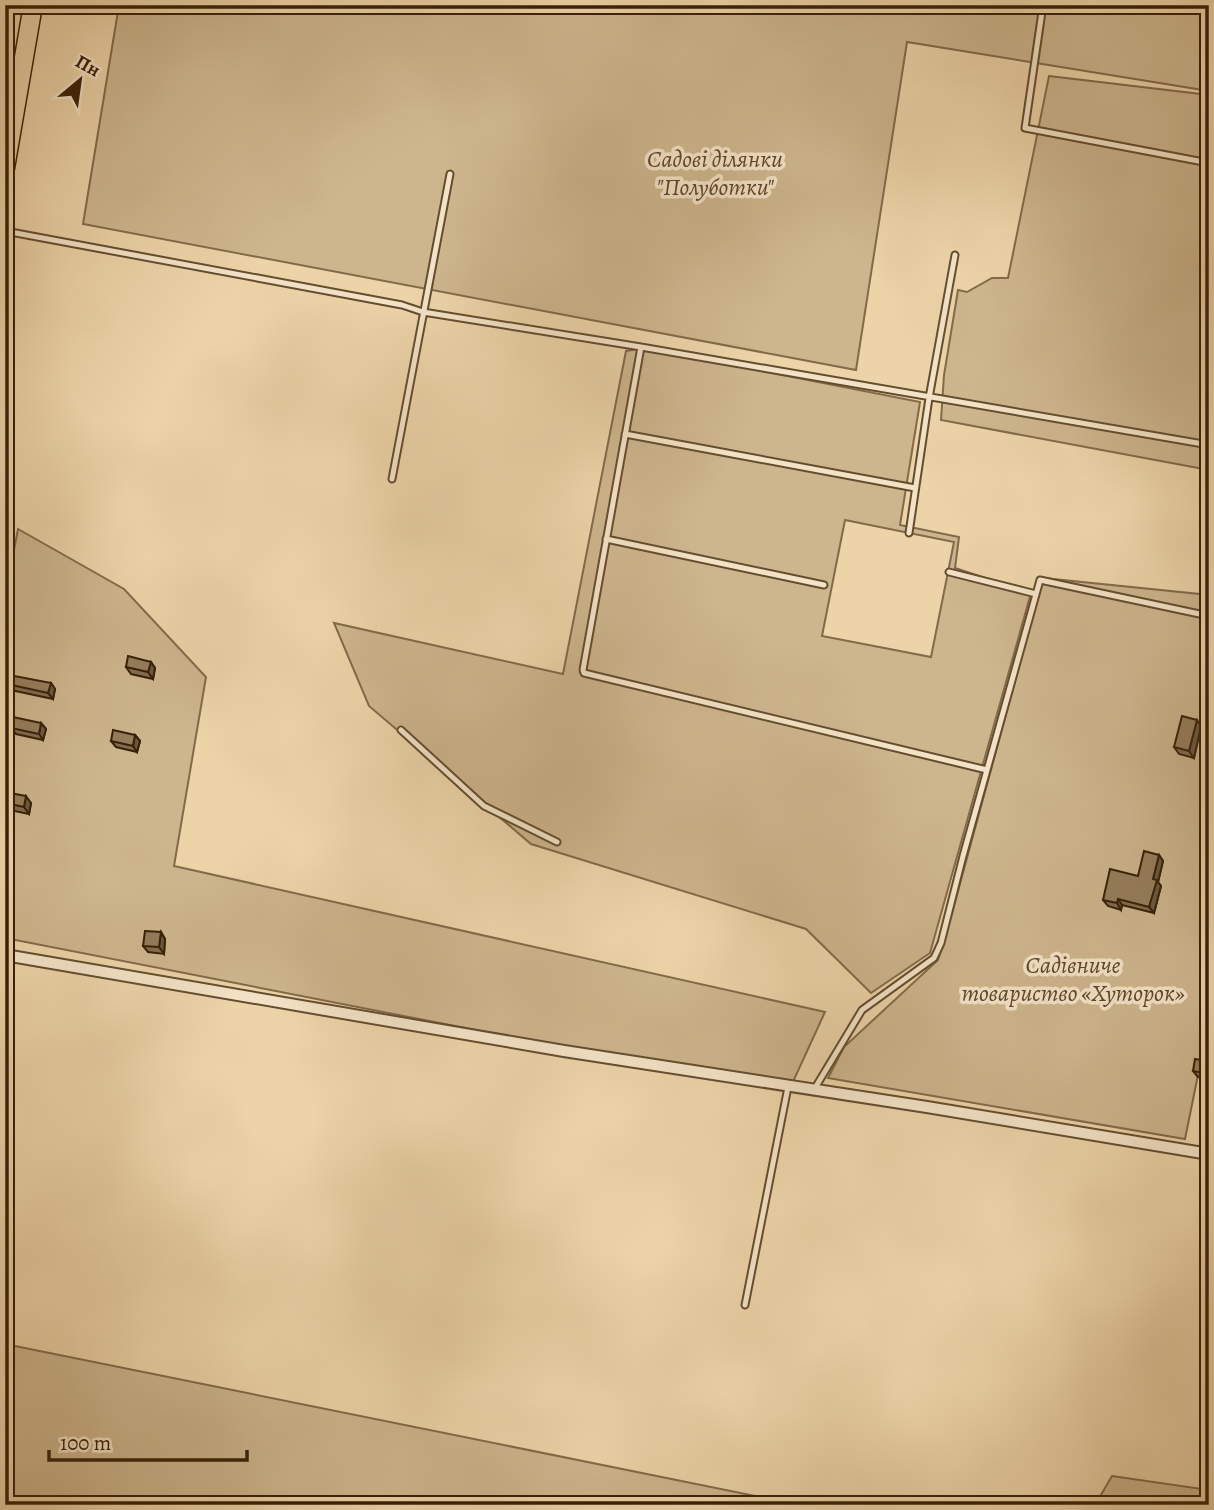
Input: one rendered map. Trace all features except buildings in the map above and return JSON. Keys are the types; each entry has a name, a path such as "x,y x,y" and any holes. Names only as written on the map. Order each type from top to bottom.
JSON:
{"main road":[{"path":"5,168 33,5"}],"street":[{"path":"5,955 564,1051 1209,1154"}],"lane":[{"path":"1043,5 1025,128 1209,163"},
{"path":"392,479 450,174"},
{"path":"5,231 388,303 423,312 641,347 1209,446"},
{"path":"909,533 929,398 956,255"},
{"path":"641,347 584,673 987,770"},
{"path":"625,434 915,488"},
{"path":"607,539 824,585"},
{"path":"948,572 1036,594"},
{"path":"814,1089 862,1010 934,958 941,943 1040,580 1207,616 1209,592"},
{"path":"401,730 484,806 558,842"},
{"path":"745,1306 788,1087"}],"green space":[{"name":"Садові ділянки \"Полуботки\"","path":"119,5 1209,5 1209,91 907,42 856,370 83,224"},
{"path":"1049,76 1209,95 1209,470 941,420 944,375 958,290 967,292 992,278 1008,278"},
{"path":"645,348 920,402 900,525 959,537 955,568 1031,593 930,953 871,993 806,929 531,844 369,706 334,623 563,674 626,351","holes":["845,520 954,542 931,657 822,636"]},
{"path":"18,529 124,589 206,677 174,866 825,1012 792,1084 598,1054 5,938 5,596"},
{"name":"Садівниче товариство «Хуторок»","path":"1043,578 1209,595 1209,1034 1185,1139 828,1078 844,1047 938,960"},
{"path":"5,1344 800,1505 5,1505"},
{"path":"1112,1476 1209,1490 1209,1505 1095,1505"}]}
